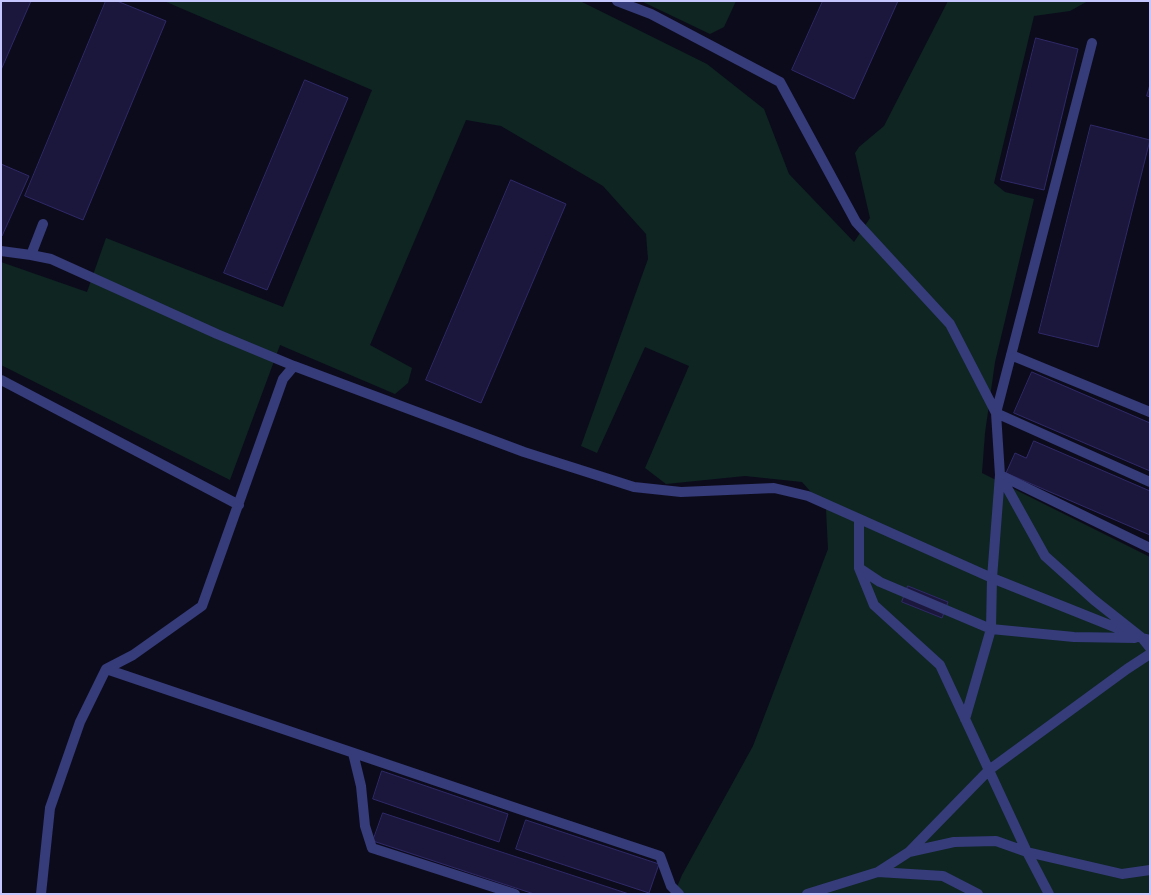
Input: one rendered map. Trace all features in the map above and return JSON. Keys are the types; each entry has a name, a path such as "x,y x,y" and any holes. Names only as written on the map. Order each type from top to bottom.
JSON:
{"street":[{"path":"617,1 651,14 780,82 856,222 950,324 996,413 1150,482"},
{"path":"965,719 991,629 992,578 1000,475 996,413 1092,43"},
{"path":"31,255 43,224"},
{"path":"1,251 51,259 217,334 294,366 524,452 634,487 681,492 774,488 808,496 992,578 1146,639"},
{"path":"1011,355 1150,412"},
{"path":"41,894 50,808 80,722 106,669 133,655 202,606 283,379 294,366"},
{"path":"1,380 239,505"},
{"path":"1000,475 1150,548"},
{"path":"1000,475 1045,556 1094,600 1146,639 1150,648"},
{"path":"859,519 859,568 874,605 940,665 1027,852 1049,894"},
{"path":"859,568 880,582 991,629 1074,637 1146,639"},
{"path":"807,894 878,872 909,852 989,770 1126,669 1150,654"},
{"path":"106,669 660,856 671,886 679,894"},
{"path":"353,753 361,786 365,826 372,848 516,894"},
{"path":"909,852 954,842 996,841 1027,852 1122,874 1150,870"},
{"path":"878,872 943,876 978,894"}],"green space":[{"path":"164,1 580,1 707,64 764,109 789,174 854,242 870,218 855,153 859,147 884,126 948,1 1088,1 1070,11 1034,16 994,183 1005,192 1034,199 995,362 985,433 982,473 1150,557 1150,894 674,894 682,875 753,746 828,549 826,509 802,482 745,476 666,484 645,468 689,366 645,347 597,453 581,446 648,259 646,234 603,186 501,126 466,120 370,345 412,368 408,383 395,394 280,345 230,480 1,365 1,262 87,292 106,238 283,307 372,90"},
{"path":"641,1 736,1 724,27 710,34"}],"building":[{"path":"1,1 31,1 1,70"},
{"path":"106,1 117,1 166,21 83,220 25,196"},
{"path":"823,1 898,1 854,99 792,70"},
{"path":"1036,38 1078,49 1044,190 1001,180"},
{"path":"305,80 348,98 267,290 224,273"},
{"path":"1150,85 1150,97 1147,96"},
{"path":"1091,125 1150,140 1098,347 1039,333"},
{"path":"1,164 29,176 2,236 1,236"},
{"path":"511,180 566,204 481,403 426,380"},
{"path":"1032,372 1150,423 1150,471 1014,413"},
{"path":"1034,441 1150,491 1150,535 1006,473 1015,453 1026,458"},
{"path":"908,586 948,602 942,618 902,602"},
{"path":"382,771 508,814 499,842 373,799"},
{"path":"383,813 629,894 534,894 373,841"},
{"path":"526,820 659,864 649,893 516,849"}]}
